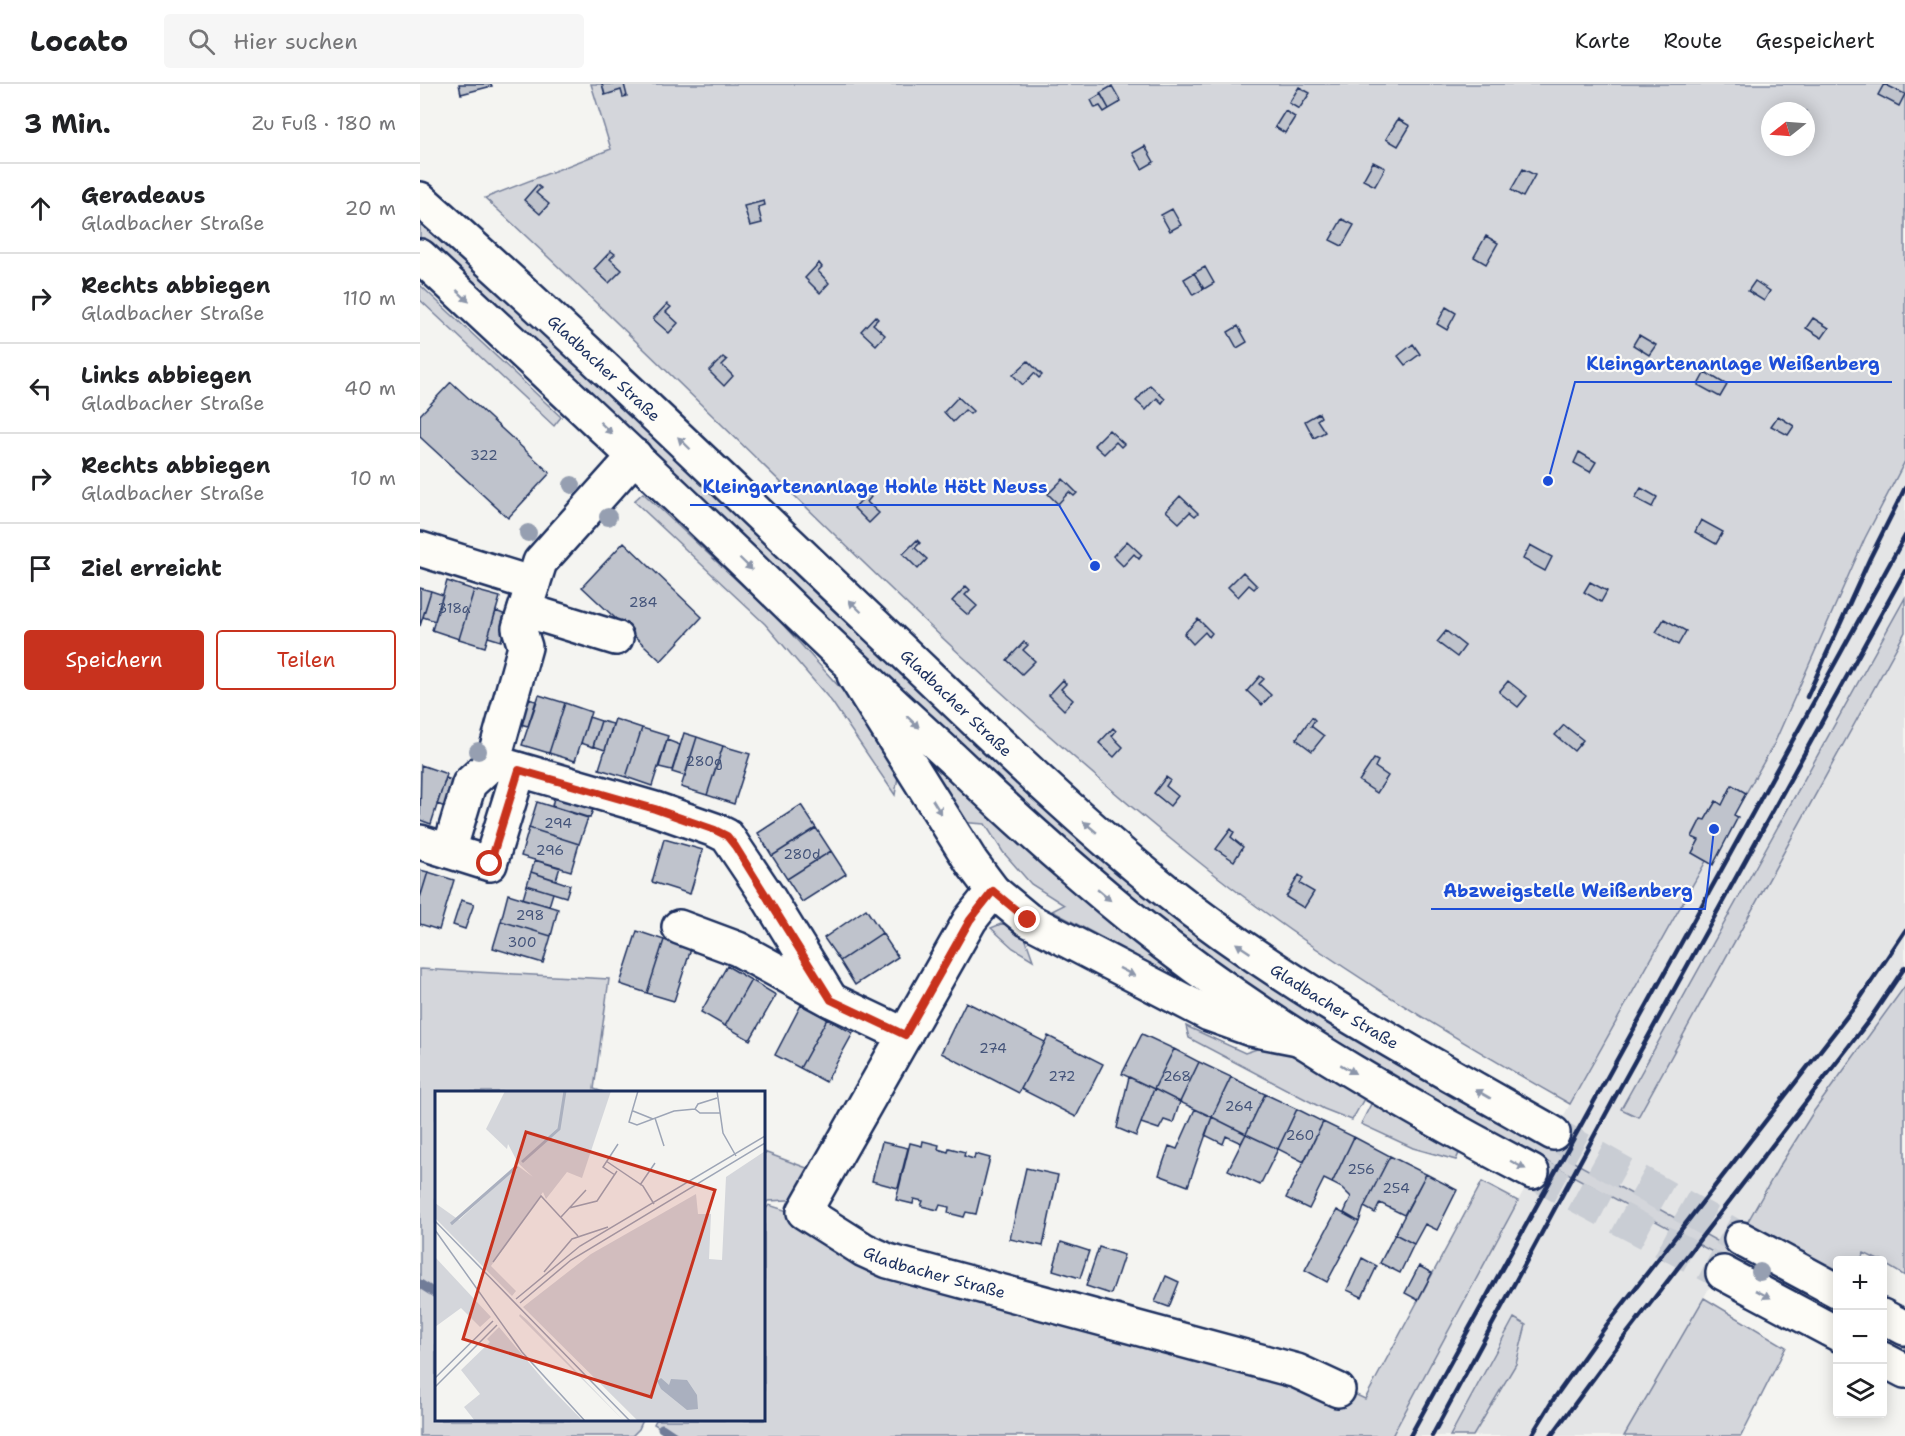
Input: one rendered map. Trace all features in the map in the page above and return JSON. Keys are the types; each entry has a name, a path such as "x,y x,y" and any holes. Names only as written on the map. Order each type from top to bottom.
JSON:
{"main road":[{"name":"Gladbacher Straße","path":"420,199 618,380 1082,820 1164,888 1229,938 1304,989 1381,1036 1553,1133"},
{"path":"420,256 635,456 840,654 1058,857 1141,926 1298,1038 1376,1086 1532,1172"},
{"path":"635,456 540,562 519,628 525,646 506,766 490,864 435,847 469,784 506,766 655,809 715,830 727,836 766,894 831,1000"},
{"path":"420,549 616,638"},
{"path":"840,654 972,863 993,891 1028,920 1209,1014 1251,1029 1298,1038"},
{"name":"Gladbacher Straße","path":"993,891 970,920 804,1212 876,1257 1297,1371 1338,1390"},
{"path":"679,927 738,949 831,1000 905,1035"},
{"path":"1741,1239 1833,1288"},
{"path":"1723,1273 1833,1331"},
{"path":"1887,1319 1905,1328"},
{"path":"1887,1362 1905,1371"}],"shaded area":[{"path":"591,84 1905,84 1905,461 1865,538 1774,744 1746,793 1732,786 1722,805 1716,801 1705,820 1701,819 1692,836 1699,840 1692,853 1706,861 1570,1104 1471,1047 1374,987 1280,923 1189,854 1097,777 919,615 573,280 485,198 611,149"},
{"path":"420,224 556,338 625,402 887,660 1053,815 1141,891 1218,951 1286,997 1391,1061 1802,1288 1797,1298 1498,1135 1283,1010 1211,960 1134,900 1045,824 420,239"},
{"path":"420,285 561,417 554,426 420,300"},
{"path":"1905,461 1905,986 1814,1111 1779,1167 1624,1436 1392,1436 1570,1104 1706,862 1692,853 1692,837 1701,819 1705,820 1716,801 1722,805 1732,785 1746,793 1774,744 1865,538"},
{"path":"643,493 776,617 852,701 900,764 895,795 832,702 765,624 634,501"},
{"path":"1905,598 1905,632 1638,1117 1621,1109"},
{"path":"903,737 1041,865 1141,948 1215,1003 1141,971 1135,955 1052,911 1064,905 1031,884 1003,852 985,824 958,822"},
{"path":"1001,924 1022,929 1033,960 1013,948 991,928"},
{"path":"420,969 609,979 594,1089 600,1091 435,1091 435,1421 643,1421 632,1436 420,1436"},
{"path":"1905,986 1905,1276 1887,1265 1887,1256 1870,1256 1864,1253 1862,1256 1833,1256 1833,1269 1747,1223 1814,1111"},
{"path":"1186,1026 1245,1053 1266,1046 1291,1053 1365,1097 1352,1120 1324,1109 1189,1038"},
{"path":"1372,1102 1460,1151 1456,1160 1413,1148 1361,1124"},
{"path":"765,1152 820,1173 807,1199 768,1201 765,1204"},
{"path":"1482,1182 1518,1201 1392,1436 674,1436 654,1424 656,1421 765,1421 765,1210 769,1205 1350,1392 1365,1399"},
{"path":"1704,1298 1786,1347 1741,1436 1624,1436"},
{"path":"1514,1318 1526,1325 1516,1364 1473,1436 1450,1436"},
{"path":"1887,1335 1905,1344 1905,1357 1887,1346"}],"building":[{"path":"459,84 491,84 492,86 461,94"},
{"path":"602,84 624,84 627,96 623,97 621,90 605,95"},
{"path":"1884,84 1905,94 1899,106 1878,95"},
{"path":"1112,86 1121,102 1109,109 1100,93"},
{"path":"1299,87 1310,93 1299,109 1289,103"},
{"path":"1101,94 1109,109 1104,112 1100,106 1095,108 1091,100"},
{"path":"1285,111 1295,117 1285,133 1275,127"},
{"path":"1398,119 1410,126 1398,146 1386,139"},
{"path":"1145,146 1154,162 1142,169 1133,153"},
{"path":"1373,162 1385,168 1375,186 1363,180"},
{"path":"1523,169 1535,175 1523,197 1511,190"},
{"path":"537,185 541,188 536,193 549,204 540,214 524,200"},
{"path":"764,201 765,205 758,207 762,223 750,226 744,206"},
{"path":"1172,209 1181,225 1170,231 1161,215"},
{"path":"1342,219 1354,225 1342,246 1330,240"},
{"path":"1486,236 1498,243 1486,264 1474,257"},
{"path":"611,251 615,254 610,259 622,270 609,283 594,269"},
{"path":"819,263 822,267 818,271 829,283 820,293 805,278"},
{"path":"1205,267 1214,283 1204,289 1194,273"},
{"path":"1194,273 1204,289 1193,295 1184,279"},
{"path":"1755,281 1770,291 1764,301 1748,291"},
{"path":"667,304 671,307 666,312 678,323 669,333 653,319"},
{"path":"1446,307 1456,313 1447,330 1437,324"},
{"path":"875,316 878,319 873,324 885,335 876,345 861,331"},
{"path":"1813,318 1829,328 1822,338 1806,328"},
{"path":"1238,326 1247,342 1237,348 1228,332"},
{"path":"1639,335 1656,345 1649,355 1633,345"},
{"path":"1413,344 1420,354 1405,365 1398,356"},
{"path":"723,357 727,360 722,365 733,376 724,386 709,371"},
{"path":"1028,361 1042,375 1039,378 1034,373 1023,385 1013,375"},
{"path":"1705,372 1727,385 1720,397 1698,385"},
{"path":"451,382 550,473 508,518 420,437 420,415"},
{"path":"1150,385 1165,399 1162,403 1157,398 1146,410 1136,401"},
{"path":"958,397 973,411 970,414 965,410 953,422 944,412"},
{"path":"1319,413 1321,417 1317,420 1325,432 1314,438 1305,421"},
{"path":"1778,416 1794,426 1788,435 1771,426"},
{"path":"1109,430 1124,444 1121,447 1116,442 1104,454 1094,445"},
{"path":"1579,452 1596,462 1590,472 1574,463"},
{"path":"1063,479 1077,493 1074,496 1069,492 1058,504 1048,494"},
{"path":"1641,488 1657,497 1652,507 1635,498"},
{"path":"868,493 871,497 867,502 879,513 869,523 854,508"},
{"path":"1180,496 1198,513 1195,516 1190,512 1179,523 1166,511"},
{"path":"1701,520 1723,532 1716,544 1695,532"},
{"path":"917,540 920,543 915,548 927,559 918,569 903,554"},
{"path":"1127,541 1142,555 1139,559 1134,554 1123,566 1113,556"},
{"path":"624,542 702,617 661,661 582,587"},
{"path":"1530,545 1552,557 1545,571 1523,559"},
{"path":"1243,572 1257,586 1254,589 1249,585 1238,597 1228,587"},
{"path":"447,581 474,590 459,639 432,630"},
{"path":"1590,582 1607,591 1601,602 1584,592"},
{"path":"966,586 970,590 965,595 977,606 968,615 952,601"},
{"path":"420,588 431,591 420,626"},
{"path":"474,590 500,597 485,647 459,639"},
{"path":"431,591 443,595 435,621 423,617"},
{"path":"496,611 508,616 501,641 488,637"},
{"path":"1198,619 1212,633 1209,637 1205,632 1193,644 1184,634"},
{"path":"1664,619 1686,631 1678,645 1656,632"},
{"path":"1446,631 1465,646 1457,657 1437,642"},
{"path":"1024,642 1028,645 1023,650 1035,661 1022,674 1007,660"},
{"path":"1260,676 1264,679 1259,684 1271,695 1262,705 1247,691"},
{"path":"1063,680 1066,684 1061,689 1073,700 1064,710 1049,695"},
{"path":"1508,681 1527,696 1518,707 1499,692"},
{"path":"539,695 565,703 549,753 522,745"},
{"path":"524,698 536,701 528,726 516,723"},
{"path":"565,703 591,712 575,761 549,753"},
{"path":"589,717 601,721 593,747 581,743"},
{"path":"1312,717 1315,720 1311,726 1324,736 1312,751 1296,739"},
{"path":"615,719 642,728 626,777 599,769"},
{"path":"601,721 613,724 605,750 593,746"},
{"path":"1564,725 1583,740 1574,751 1555,735"},
{"path":"642,728 668,736 652,786 626,777"},
{"path":"1113,728 1116,731 1112,736 1123,747 1114,757 1099,743"},
{"path":"684,733 697,737 685,776 672,772"},
{"path":"697,737 723,746 707,795 681,787"},
{"path":"667,740 680,745 672,770 659,767"},
{"path":"723,746 750,754 734,804 707,795"},
{"path":"1374,759 1378,761 1375,767 1388,776 1377,793 1359,781"},
{"path":"421,765 447,774 431,824 420,820"},
{"path":"1166,777 1170,780 1166,786 1178,796 1170,806 1154,793"},
{"path":"446,778 457,782 448,808 437,804"},
{"path":"1732,785 1746,793 1734,815 1738,817 1713,865 1692,853 1699,840 1692,837 1701,819 1705,820 1716,801 1722,805"},
{"path":"555,793 594,806 590,818 552,806"},
{"path":"537,802 588,818 579,844 529,828"},
{"path":"801,805 816,828 772,856 758,833"},
{"path":"529,828 579,844 571,871 521,856"},
{"path":"816,828 831,851 787,879 772,856"},
{"path":"1231,829 1234,832 1231,837 1243,847 1234,861 1216,849"},
{"path":"664,839 703,850 690,894 652,882"},
{"path":"831,851 846,874 802,902 787,879"},
{"path":"535,860 560,867 556,880 531,872"},
{"path":"420,870 428,872 420,898"},
{"path":"428,872 454,880 439,930 420,924 420,898"},
{"path":"531,872 570,885 566,897 527,885"},
{"path":"1299,875 1303,878 1300,884 1314,892 1304,908 1286,897"},
{"path":"527,885 553,893 549,906 523,899"},
{"path":"508,894 558,909 551,936 501,921"},
{"path":"461,900 474,904 465,929 453,925"},
{"path":"866,909 882,933 840,961 824,938"},
{"path":"501,921 551,936 543,963 493,948"},
{"path":"637,931 664,940 647,993 620,984"},
{"path":"882,933 898,957 855,985 840,961"},
{"path":"664,940 691,949 674,1001 647,993"},
{"path":"727,966 751,980 725,1026 701,1012"},
{"path":"751,980 776,995 750,1040 725,1026"},
{"path":"966,1002 1045,1042 1019,1093 941,1053"},
{"path":"801,1005 827,1019 800,1068 775,1055"},
{"path":"827,1019 853,1033 826,1082 800,1068"},
{"path":"1142,1034 1174,1049 1154,1089 1122,1074"},
{"path":"1048,1036 1103,1064 1076,1117 1021,1089"},
{"path":"1174,1049 1199,1062 1180,1102 1154,1089"},
{"path":"1199,1062 1231,1077 1212,1117 1180,1102"},
{"path":"1129,1077 1154,1089 1136,1136 1117,1128"},
{"path":"1231,1077 1265,1094 1246,1134 1212,1117"},
{"path":"1154,1089 1180,1102 1173,1123 1164,1120 1159,1129 1141,1123"},
{"path":"1265,1094 1297,1109 1278,1149 1246,1134"},
{"path":"1195,1109 1212,1117 1188,1186 1159,1175 1169,1146 1177,1149"},
{"path":"1297,1109 1323,1122 1304,1162 1278,1149"},
{"path":"1212,1117 1246,1134 1241,1143 1226,1136 1223,1144 1205,1135"},
{"path":"1323,1122 1354,1137 1332,1183 1324,1179 1309,1209 1286,1198"},
{"path":"1246,1134 1278,1149 1260,1185 1228,1170"},
{"path":"1354,1137 1390,1156 1364,1207 1359,1222 1344,1213 1351,1197 1342,1188 1332,1183"},
{"path":"923,1141 939,1145 938,1149 948,1152 949,1148 965,1152 964,1156 974,1159 975,1154 990,1158 976,1214 966,1212 964,1217 948,1213 949,1207 940,1205 938,1210 921,1206 923,1201 914,1199 913,1204 896,1200 910,1143 922,1146"},
{"path":"882,1142 908,1148 898,1188 872,1181"},
{"path":"1390,1156 1426,1174 1404,1215 1380,1203 1375,1213 1364,1207"},
{"path":"1026,1168 1058,1175 1043,1246 1010,1239"},
{"path":"1426,1174 1457,1190 1437,1230 1425,1224 1414,1244 1395,1234"},
{"path":"1337,1210 1359,1222 1327,1282 1305,1270"},
{"path":"1395,1234 1414,1244 1400,1273 1380,1263"},
{"path":"1061,1242 1089,1251 1080,1278 1053,1270"},
{"path":"1099,1247 1124,1255 1111,1294 1086,1286"},
{"path":"1362,1258 1377,1266 1362,1297 1347,1290"},
{"path":"1419,1266 1432,1273 1418,1300 1405,1293"},
{"path":"1166,1276 1179,1282 1169,1307 1155,1302"}],"waterway":[{"path":"420,1284 435,1293"},
{"path":"662,1428 674,1436"}],"tunnel":[{"path":"1553,1133 1741,1239"},
{"path":"1532,1172 1723,1273"}],"railway":[{"path":"1807,697 1870,558 1905,488"},
{"path":"1410,1436 1905,536"},
{"path":"1432,1436 1621,1086 1905,571"},
{"path":"1531,1436 1553,1400 1606,1326 1855,1006 1905,931"},
{"path":"1551,1436 1622,1340 1870,1019 1905,967"}],"place":[{"name":"Kleingartenanlage Weißenberg","path":"1548,481"},
{"name":"Kleingartenanlage Hohle Hött Neuss","path":"1095,566"},
{"name":"Abzweigstelle Weißenberg","path":"1714,829"}],"route":[{"path":"490,864 519,770 655,809 715,830 727,836 735,846 769,897 831,1000 905,1035 970,920 993,891 1028,920"}]}
